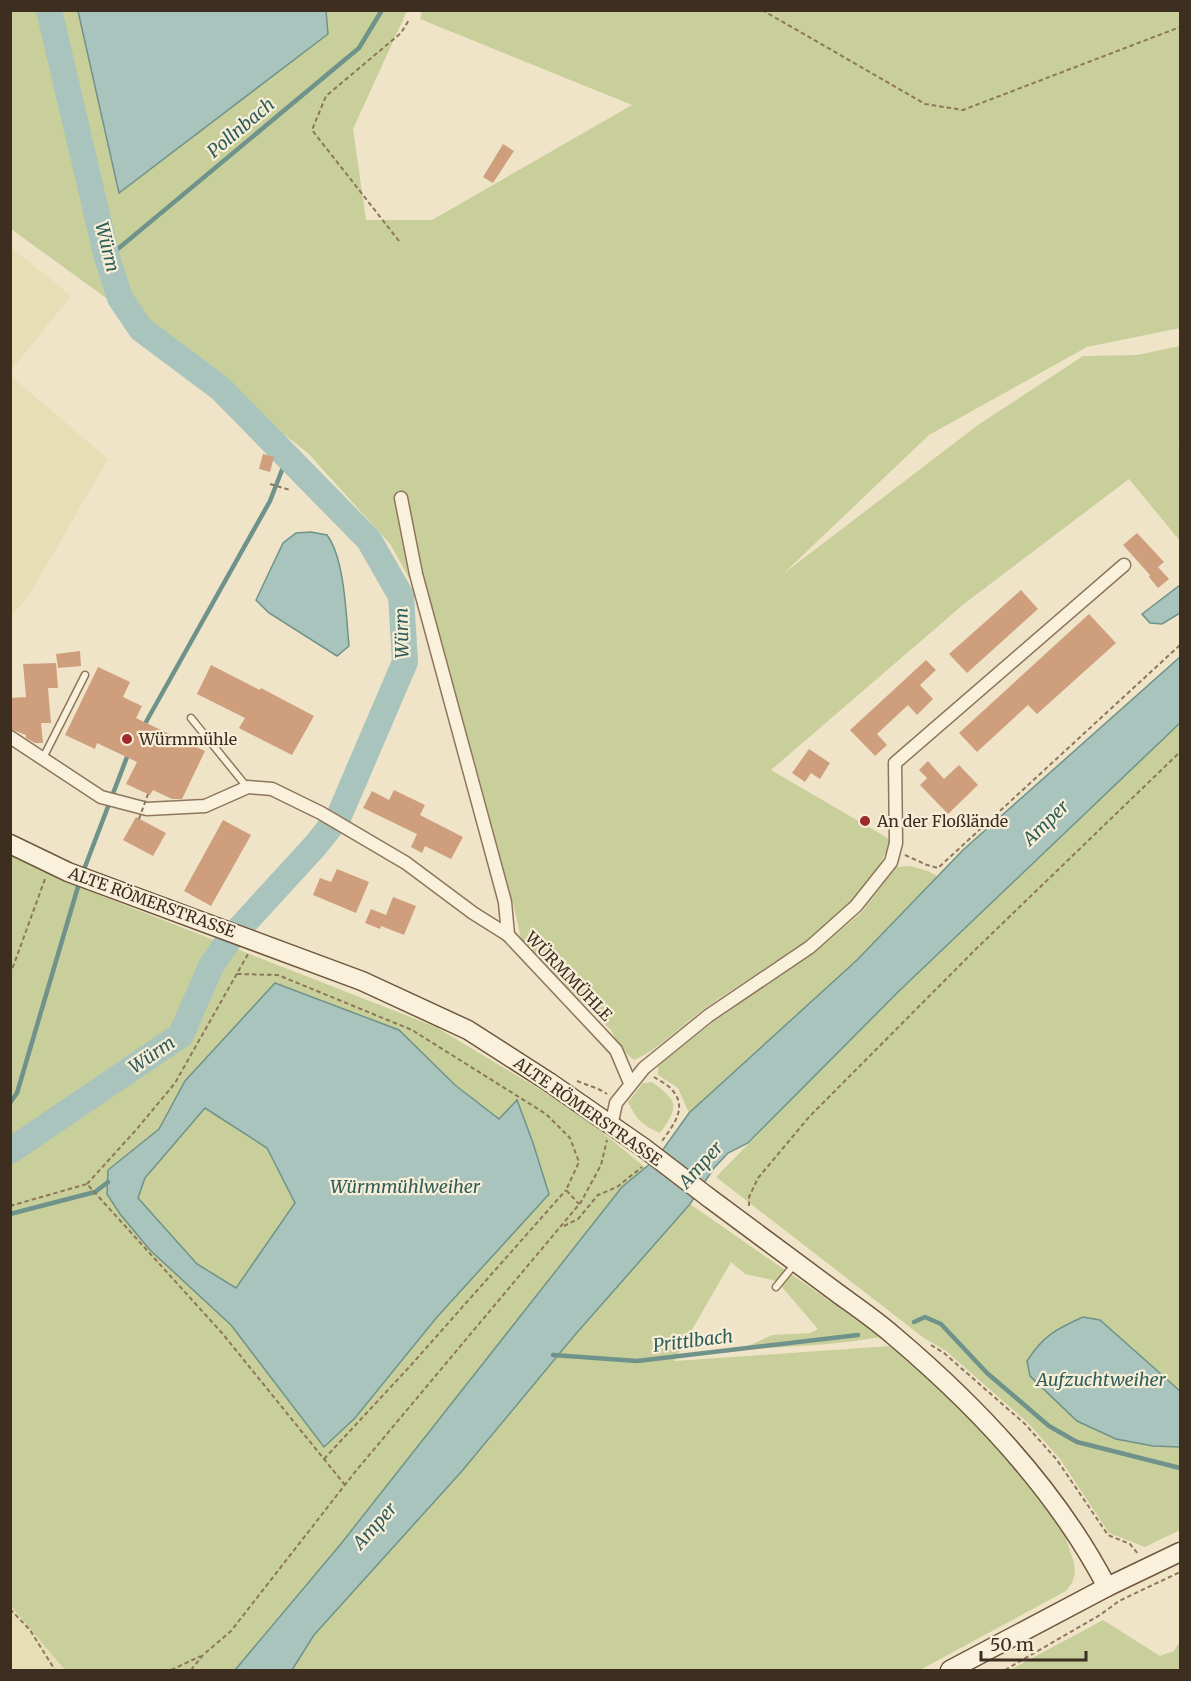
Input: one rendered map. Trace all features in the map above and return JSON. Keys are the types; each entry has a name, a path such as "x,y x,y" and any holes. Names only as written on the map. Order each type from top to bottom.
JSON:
{"main road":[{"name":"ALTE RÖMERSTRASSE","path":"10,844 50,865 100,885 218,926 362,981 468,1030 645,1148 893,1335 962,1398 1018,1457 1058,1506 1089,1552 1107,1587"},
{"path":"950,1671 1107,1587 1180,1552"}],"street":[{"path":"401,498 416,574 505,902 508,935"},
{"path":"611,1126 616,1103 644,1068 708,1016 810,947 856,906 891,862 896,843 895,763 1124,565"},
{"path":"10,737 101,797 147,808 206,806 248,788"},
{"name":"WÜRMMÜHLE","path":"248,788 272,789 346,827 406,863 473,913 508,935 615,1050 630,1083"}],"lane":[{"path":"42,759 85,675"},
{"path":"191,718 248,788"},
{"path":"776,1287 796,1262"}],"path":[{"path":"762,10 925,104 963,110 1180,27"},
{"path":"399,241 312,130 326,96 401,33 409,20"},
{"path":"270,484 290,490"},
{"path":"895,850 938,868 1180,645"},
{"path":"749,1212 749,1197 758,1178 809,1117 985,940 1180,752"},
{"path":"139,819 148,794"},
{"path":"10,975 50,865"},
{"path":"10,1206 87,1184 175,1083 256,940"},
{"path":"237,974 278,975 412,1030 546,1114 570,1138 579,1162 566,1190 412,1364 324,1459"},
{"path":"644,1068 673,1090 680,1102 679,1115 673,1126"},
{"path":"191,1671 203,1655 231,1631 345,1485 580,1204 601,1165 611,1126"},
{"path":"87,1184 222,1333 345,1485"},
{"path":"562,1227 578,1220 598,1195 616,1187"},
{"path":"566,1190 580,1204"},
{"path":"1005,1671 1100,1616 1119,1601 1180,1572"},
{"path":"10,1609 30,1630 55,1671"},
{"path":"171,1671 203,1655"}],"shaded area":[{"path":"11,247 71,296 11,370"},
{"path":"11,376 108,459 28,597 11,616"},
{"path":"11,1606 65,1670 11,1670"}],"green space":[{"path":"11,11 78,11 119,193 328,34 326,11 407,11 353,129 366,220 432,220 632,105 420,19 422,11 1180,11 1180,328 1087,347 929,435 783,574 978,425 1083,356 1137,355 1180,346 1180,435 1178,444 1180,442 1180,541 1129,479 964,604 771,770 891,840 877,869 836,917 784,956 704,1009 662,1043 634,1060 622,1050 611,1030 522,944 439,631 390,544 308,453 124,311 11,229"},
{"path":"1180,723 1180,1391 1100,1320 1082,1317 1153,1446 1180,1447 1180,1530 1145,1547 1109,1533 1060,1459 1028,1423 946,1351 924,1338 716,1177 898,992"},
{"path":"10,849 56,878 436,1027 576,1111 646,1168 622,1187 340,1545 235,1670 65,1670 11,1606","holes":["275,983 456,1085 500,1120 517,1100 437,1317 355,1418 247,1345 231,1325 150,1250 120,1214 107,1194 108,1170 159,1129"]},
{"path":"910,866 937,876 857,960 689,1113 678,1088 658,1075 658,1066 713,1022 816,951 862,912 896,867"},
{"path":"652,1082 667,1095 673,1105 671,1116 660,1133 641,1121 628,1102 643,1083"},
{"path":"205,1108 267,1148 295,1203 236,1288 197,1264 138,1198 145,1179"},
{"path":"690,1204 785,1270 776,1281 745,1274 731,1262 674,1361 890,1346 957,1404 1028,1482 1064,1532 1075,1573 1066,1591 920,1670 292,1670 314,1635 462,1471 574,1336"},
{"path":"791,1274 881,1337 829,1344 742,1349 772,1335 810,1333 818,1329 781,1286"},
{"path":"1103,1620 1160,1656 1174,1651 1180,1641 1180,1670 1010,1670"}],"water":[{"path":"78,11 326,11 328,34 119,193"},
{"path":"311,532 327,535 338,558 349,646 337,656 269,613 256,600 283,543 296,533"},
{"path":"1180,585 1180,613 1162,624 1150,623 1142,614"},
{"name":"Amper","path":"1180,657 1180,723 898,992 748,1143 728,1153 714,1168 690,1204 574,1336 462,1471 314,1635 292,1670 235,1670 340,1545 622,1187 657,1158 689,1113 857,960 963,850"},
{"name":"Würmmühlweiher","path":"275,983 399,1030 455,1085 499,1119 517,1100 549,1194 437,1317 355,1418 324,1447 231,1325 150,1250 120,1214 107,1194 108,1170 159,1129 185,1081","holes":["205,1108 267,1148 295,1203 236,1288 197,1264 138,1198 145,1178"]},
{"name":"Aufzuchtweiher","path":"1083,1317 1100,1320 1180,1391 1180,1447 1153,1446 1116,1439 1077,1421 1030,1376 1027,1361 1039,1345 1058,1330"}],"building":[{"path":"503,144 514,151 493,183 483,177"},
{"path":"263,454 274,457 270,472 259,469"},
{"path":"1137,533 1164,562 1158,567 1169,579 1158,588 1149,577 1150,575 1123,545"},
{"path":"1021,590 1038,609 967,673 949,654"},
{"path":"1089,614 1116,643 1037,714 1028,705 977,752 959,733"},
{"path":"80,651 81,666 58,668 56,654"},
{"path":"926,660 936,670 920,685 933,699 917,715 908,705 877,734 887,745 875,756 850,730"},
{"path":"56,663 58,688 48,688 51,723 41,723 43,743 35,743 26,738 26,735 10,729 10,698 26,697 23,664"},
{"path":"211,665 314,716 292,755 239,728 245,718 197,694"},
{"name":"Würmmühle","path":"98,667 130,682 123,697 142,706 136,718 205,751 182,799 172,799 153,790 150,795 126,784 137,762 97,743 95,749 65,735"},
{"path":"809,749 830,763 820,779 811,773 805,782 792,773"},
{"path":"928,761 944,779 959,765 978,785 948,814 920,785 927,778 919,770"},
{"path":"394,790 425,805 420,815 463,837 451,859 425,846 422,853 411,847 417,834 363,808 372,791 389,800"},
{"path":"136,817 166,833 153,856 123,840"},
{"path":"223,820 251,835 211,906 184,891"},
{"path":"337,869 369,882 356,913 313,895 320,878 331,882"},
{"path":"393,897 416,906 404,935 381,926 380,929 365,923 371,909 386,915"}],"waterway":[{"name":"Würm","path":"10,1151 181,1035 211,966 228,941 315,846 339,816 405,662 401,596 369,540 220,388 141,329 120,298 107,258 49,10"},
{"name":"Pollnbach","path":"107,258 359,48 382,10"},
{"path":"146,722 270,501 287,457"},
{"path":"83,872 127,757"},
{"path":"10,1103 17,1093 80,880"},
{"path":"10,1214 95,1192 108,1182"},
{"name":"Prittlbach","path":"914,1322 925,1317 941,1324 987,1373 1049,1426 1077,1442 1180,1468"},
{"name":"Prittlbach","path":"553,1355 637,1361 858,1335"}],"place":[{"name":"Würmmühle","path":"127,739"},
{"name":"An der Floßlände","path":"865,821"}]}
